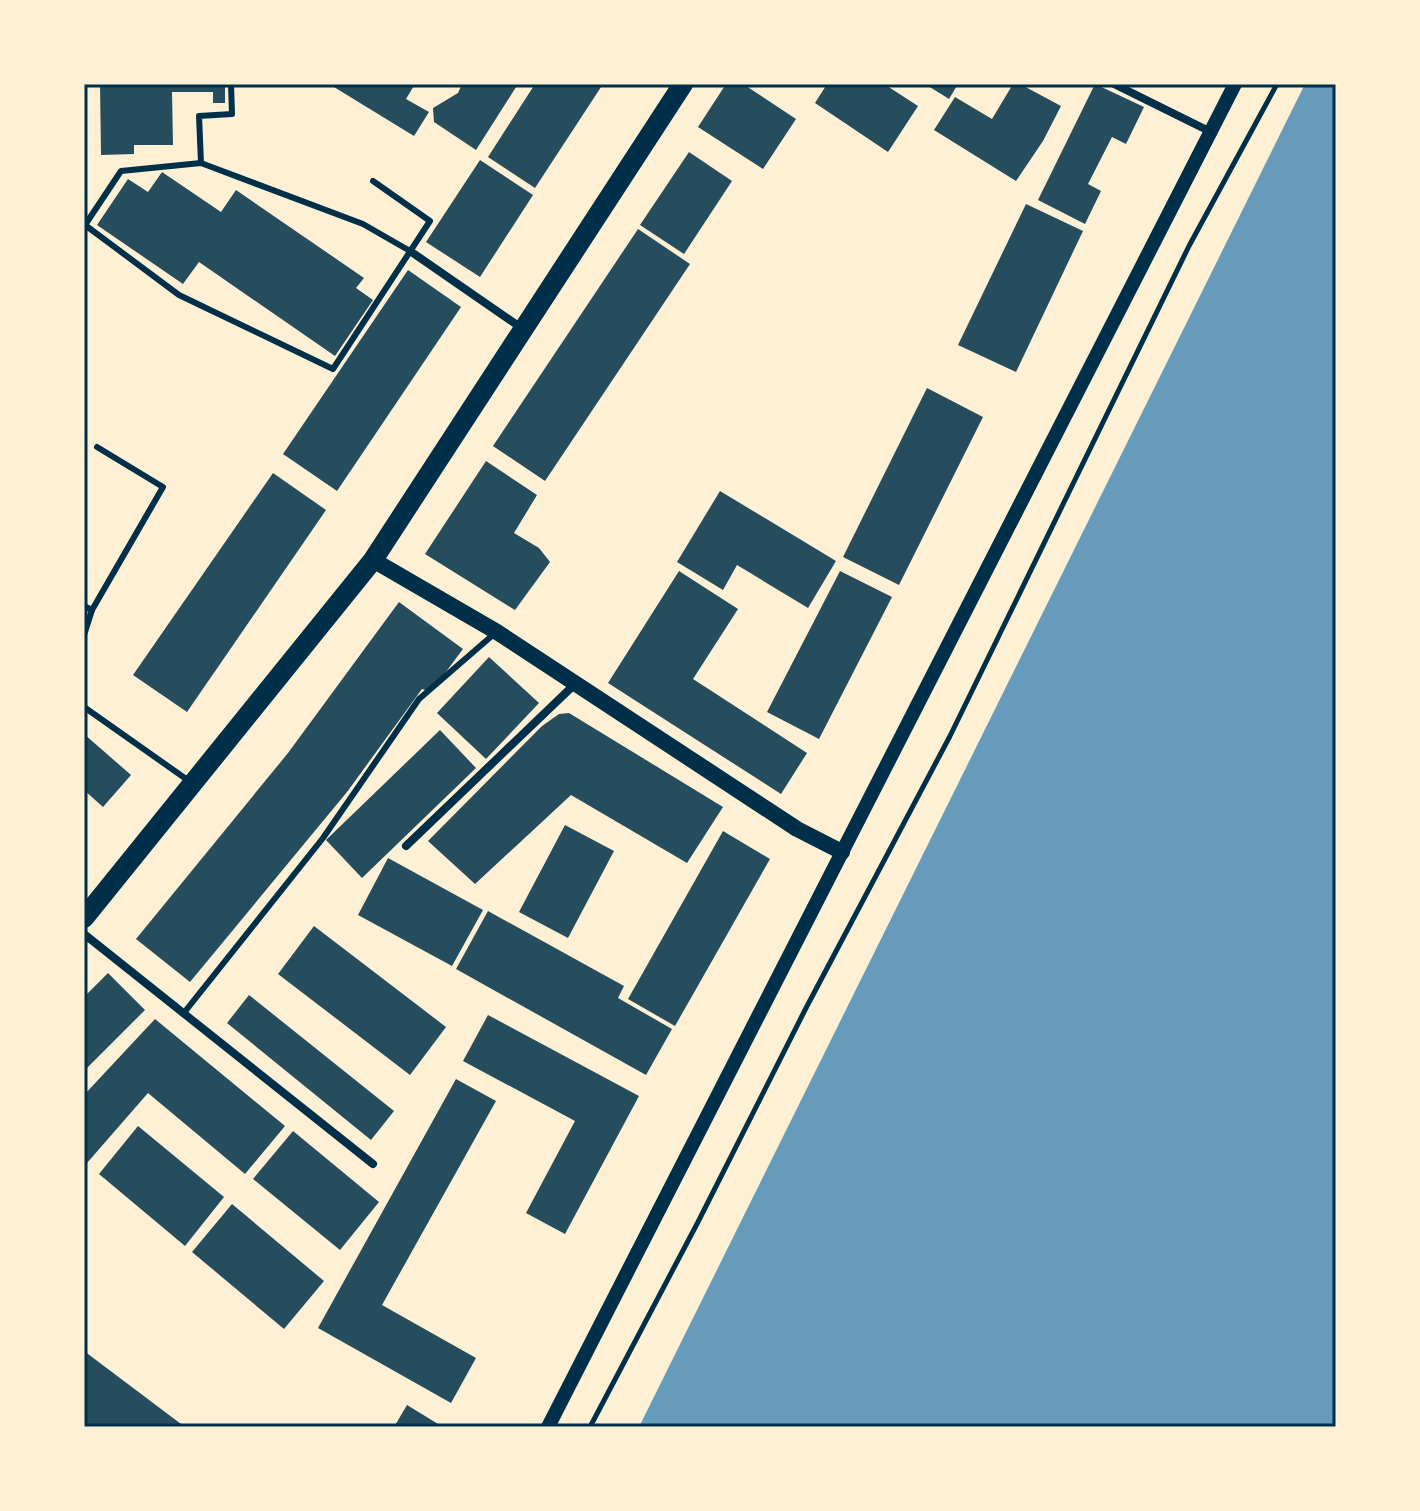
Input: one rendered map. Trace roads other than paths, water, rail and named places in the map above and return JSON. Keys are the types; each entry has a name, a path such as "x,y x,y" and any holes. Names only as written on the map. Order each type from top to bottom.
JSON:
{"main road":[{"path":"84,918 373,560 683,84"},
{"path":"373,560 497,632 797,829 842,852"}],"street":[{"path":"1114,84 1211,132"},
{"path":"548,1427 1235,84"},
{"path":"410,251 524,330"},
{"path":"406,846 575,683"},
{"path":"84,934 373,1164"}],"lane":[{"path":"201,163 199,116 232,114 231,84"},
{"path":"373,181 430,221 333,369 179,295 85,225 121,171 201,163 363,224 410,251"},
{"path":"84,635 92,610 163,487 97,447"},
{"path":"84,606 92,610"},
{"path":"183,1014 323,838 419,699 497,632"},
{"path":"84,707 192,784"}],"water":[{"path":"1305,84 1336,84 1336,1427 639,1427"}]}
